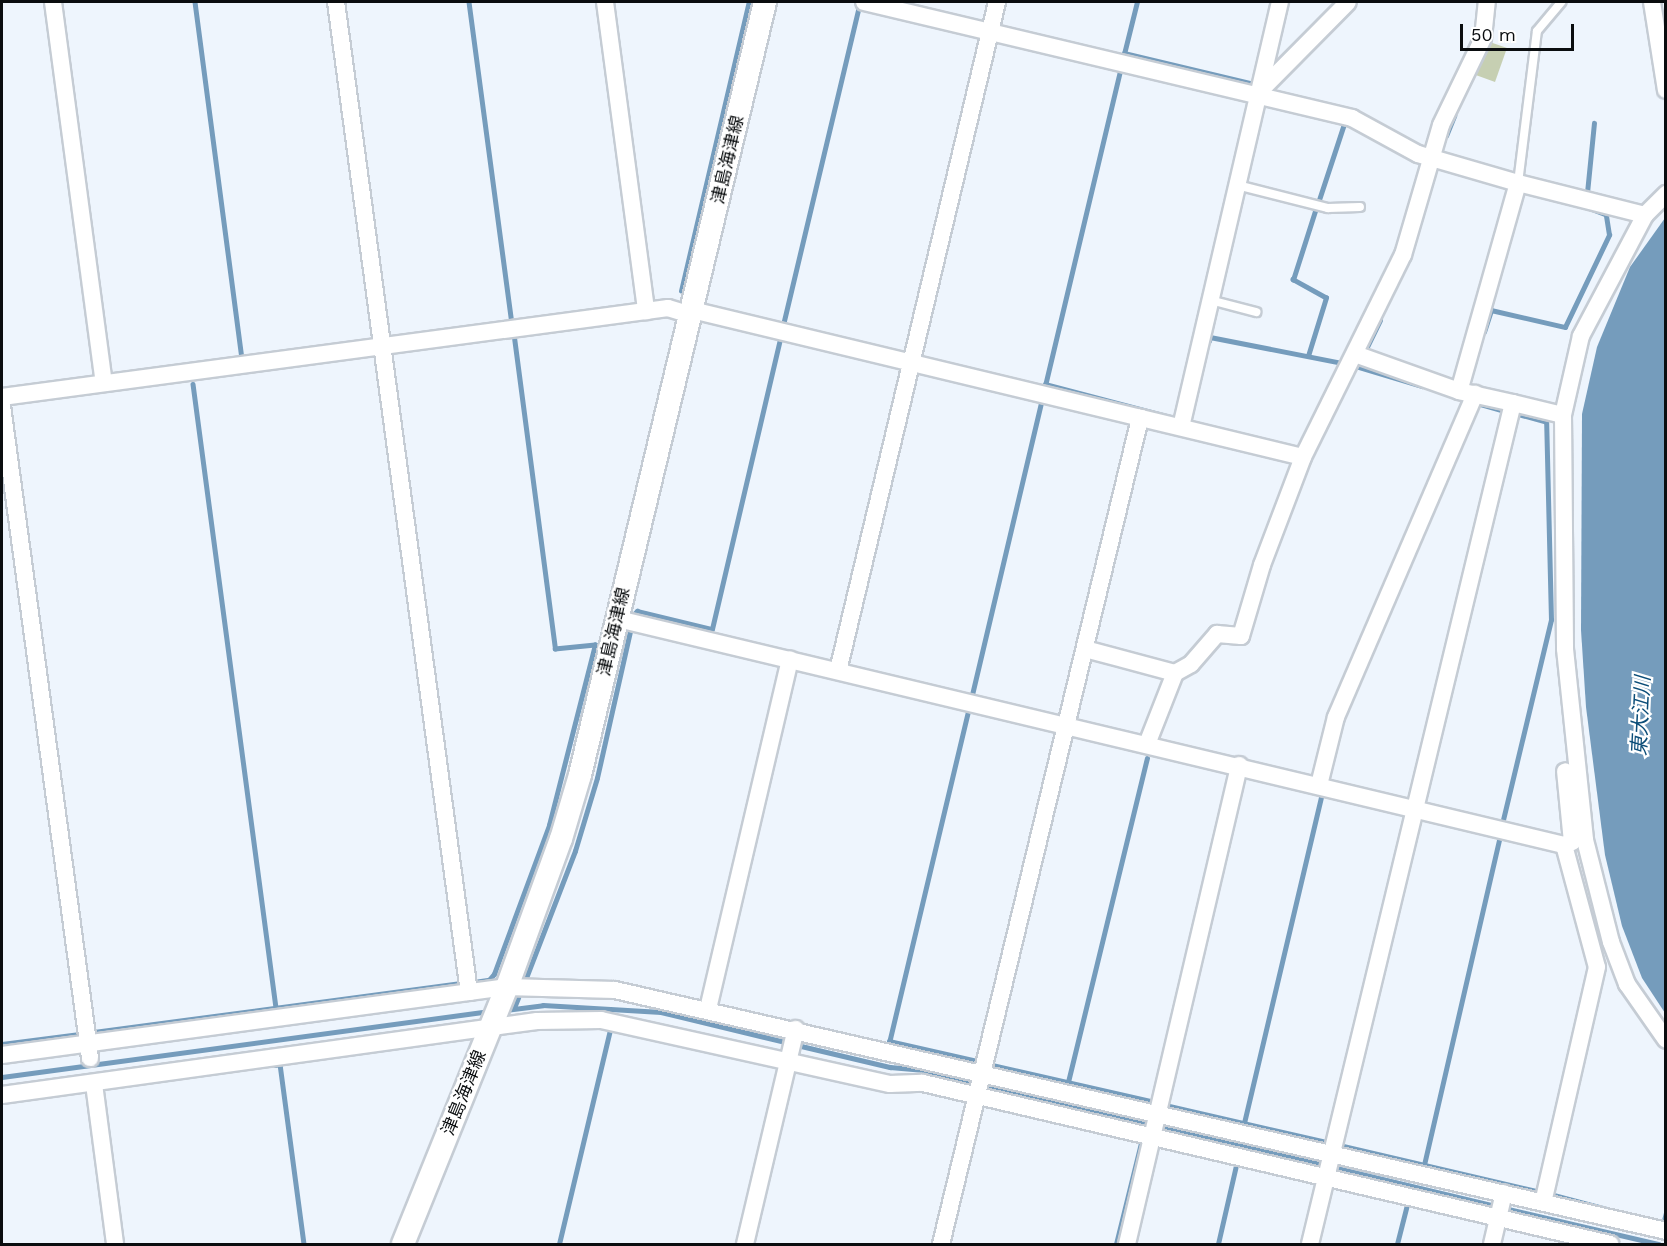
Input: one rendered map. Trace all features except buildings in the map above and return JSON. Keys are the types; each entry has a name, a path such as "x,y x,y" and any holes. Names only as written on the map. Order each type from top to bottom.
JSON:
{"main road":[{"name":"津島海津線","path":"403,1245 507,987 565,829 618,619 765,2"}],"street":[{"path":"53,2 104,383"},
{"path":"336,2 469,992"},
{"path":"605,2 646,311"},
{"path":"864,2 1352,118 1431,157 1518,183 1645,215"},
{"path":"837,671 997,2"},
{"path":"1181,427 1280,2"},
{"path":"1257,95 1348,2"},
{"path":"1147,744 1175,673 1191,664 1217,634 1241,636 1262,565 1303,456 1403,255 1441,125 1483,38 1487,2"},
{"path":"1652,2 1665,90"},
{"path":"1319,785 1336,717 1467,393 1518,183"},
{"path":"1665,194 1645,215 1581,336 1563,415 1565,649 1586,840 1608,930 1627,984 1665,1040"},
{"path":"2,397 668,308 1303,456"},
{"path":"1355,354 1467,393 1563,415"},
{"path":"1310,1245 1513,404"},
{"path":"2,406 89,1051"},
{"path":"941,1245 1140,418"},
{"path":"618,619 1568,843"},
{"path":"1085,649 1175,673"},
{"path":"1543,1202 1597,967 1568,843 1559,702 1560,661 1565,649"},
{"path":"708,1009 790,660"},
{"path":"1127,1245 1239,765"},
{"path":"1568,843 1598,918 1608,930"},
{"path":"2,1055 89,1051 507,987 615,990 708,1009 980,1084 1501,1206 1543,1202 1665,1231"},
{"path":"2,1095 94,1084 491,1024 601,1020 789,1058 890,1084 980,1084 1501,1206 1610,1245"},
{"path":"745,1245 795,1032"},
{"path":"94,1084 115,1245"},
{"path":"1492,1245 1501,1206"}],"lane":[{"path":"1518,183 1538,31 1562,2"},
{"path":"1236,185 1328,208 1360,207"},
{"path":"1210,300 1256,312"}],"green space":[{"path":"1487,41 1507,48 1495,82 1473,74"}],"water":[{"name":"東大江川","path":"1665,218 1665,1013 1642,978 1622,926 1605,855 1586,707 1581,630 1582,414 1597,347 1630,267"}],"waterway":[{"path":"195,2 242,358"},
{"path":"469,2 512,323"},
{"path":"681,291 749,2"},
{"path":"1124,54 1137,2"},
{"path":"783,325 859,7"},
{"path":"1124,53 1250,83"},
{"path":"1044,390 1120,70"},
{"path":"1446,136 1454,116"},
{"path":"1587,193 1594,123"},
{"path":"1319,200 1344,124"},
{"path":"1484,332 1491,310 1565,327 1609,235 1606,215 1590,209"},
{"path":"1308,356 1326,298 1293,280 1315,211"},
{"path":"1365,351 1380,320"},
{"path":"474,982 489,980 494,974 549,825 595,645 555,649 514,336"},
{"path":"1209,341 1210,337 1342,363"},
{"path":"635,613 637,611 712,629 780,338"},
{"path":"1356,366 1422,386"},
{"path":"193,384 276,1008"},
{"path":"1045,384 1171,417"},
{"path":"971,699 1042,398"},
{"path":"1477,403 1502,410"},
{"path":"1502,824 1551,620 1546,422 1517,414"},
{"path":"526,978 575,851 597,778 630,632"},
{"path":"889,1043 969,707"},
{"path":"1068,1082 1147,759"},
{"path":"1244,1123 1322,794"},
{"path":"1424,1165 1500,835"},
{"path":"94,1032 461,983"},
{"path":"514,1008 518,998"},
{"path":"505,1010 543,1005 661,1012 789,1043"},
{"path":"2,1077 490,1011"},
{"path":"559,1244 611,1026"},
{"path":"2,1044 79,1034"},
{"path":"889,1041 977,1061"},
{"path":"797,1045 890,1067 924,1070 1496,1206"},
{"path":"275,1065 280,1064 304,1244"},
{"path":"992,1065 1150,1101"},
{"path":"1165,1105 1326,1142"},
{"path":"1116,1244 1141,1143"},
{"path":"1339,1145 1536,1191"},
{"path":"1218,1244 1237,1161"},
{"path":"1550,1194 1607,1209"},
{"path":"1397,1244 1408,1201"},
{"path":"1504,1208 1659,1244"},
{"path":"1659,1223 1663,1224 1666,1213"}]}
